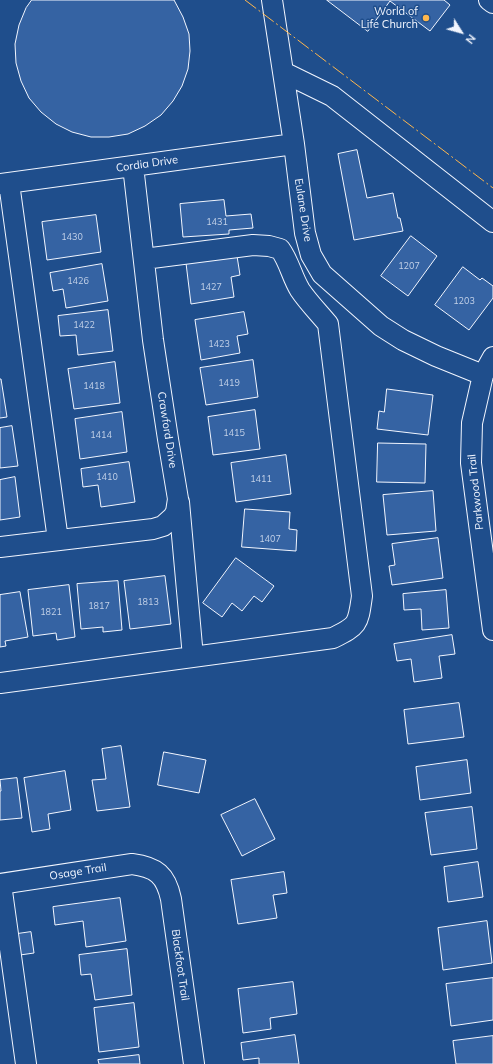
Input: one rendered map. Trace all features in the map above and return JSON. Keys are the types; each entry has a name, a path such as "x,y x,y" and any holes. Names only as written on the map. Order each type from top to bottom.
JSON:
{"street":[{"name":"Eulane Drive","path":"272,0 294,144 305,233 311,255 322,274 380,326 402,340 436,356 483,375"},
{"path":"489,0 493,3"},
{"path":"283,72 332,96 493,222"},
{"name":"Cordia Drive","path":"4,183 294,144"},
{"name":"Crawford Drive","path":"0,547 153,529 163,526 176,512 178,498 166,432 153,340 133,166"},
{"path":"4,183 58,540"},
{"path":"0,683 333,638 352,629 359,618 362,596 328,324 301,291 291,273 285,256 280,249 269,246 253,245 144,259"},
{"name":"Parkwood Trail","path":"493,357 483,375 472,423 471,463 487,540 493,630"},
{"path":"178,498 192,657"},
{"name":"Osage Trail","path":"1,884 132,864 141,865 156,870"},
{"name":"Blackfoot Trail","path":"156,870 164,878 169,887 194,1064"},
{"path":"1,884 26,1064"}],"building":[{"path":"32,0 174,0 183,17 189,34 190,51 188,69 182,86 173,101 161,115 145,126 128,134 109,137 91,137 72,132 56,124 41,112 29,98 21,81 16,63 15,44 19,25 26,8"},
{"name":"World of Life Church","path":"327,0 444,0 450,5 430,31 390,1 368,31"},
{"path":"357,150 367,198 393,193 398,218 400,218 403,231 354,240 338,154"},
{"path":"224,200 226,216 251,214 253,228 229,230 229,234 183,237 180,204"},
{"path":"96,215 101,252 47,260 42,222"},
{"path":"411,236 437,256 408,296 381,276"},
{"path":"237,256 240,275 231,277 234,297 191,304 186,263"},
{"path":"102,264 108,301 66,308 63,289 53,291 50,273"},
{"path":"463,267 480,280 482,278 493,286 493,298 469,330 435,305"},
{"path":"108,310 113,351 78,355 76,335 60,336 58,316"},
{"path":"244,312 248,334 237,336 240,353 201,360 195,320"},
{"path":"253,360 258,397 206,405 200,368"},
{"path":"115,362 120,403 74,409 68,369"},
{"path":"0,379 7,417 0,418"},
{"path":"387,389 433,395 428,435 377,429 379,411 384,412"},
{"path":"255,410 260,449 213,455 208,417"},
{"path":"122,412 127,452 80,459 75,419"},
{"path":"12,426 18,466 0,468 0,428"},
{"path":"378,443 426,444 425,483 377,482"},
{"path":"286,455 291,494 236,502 231,463"},
{"path":"129,462 135,502 101,507 98,485 83,487 81,469"},
{"path":"15,477 20,517 0,520 0,480"},
{"path":"433,491 436,531 387,535 383,495"},
{"path":"245,509 290,512 289,529 297,530 296,551 242,547"},
{"path":"438,538 443,578 392,585 389,566 395,565 392,544"},
{"path":"236,558 274,586 262,602 254,596 242,611 232,603 222,617 203,603"},
{"path":"165,576 171,624 130,629 124,581"},
{"path":"118,581 122,630 103,632 103,627 81,629 77,584"},
{"path":"69,585 75,637 57,640 56,633 33,636 28,590"},
{"path":"446,590 449,628 422,630 421,609 404,610 403,594"},
{"path":"20,592 28,637 5,641 6,646 0,647 0,595"},
{"path":"452,635 455,654 439,656 442,678 414,682 411,659 397,661 394,644"},
{"path":"459,703 464,737 408,744 404,710"},
{"path":"121,746 130,807 97,811 92,780 106,779 102,749"},
{"path":"164,752 206,760 199,793 158,785"},
{"path":"467,760 471,793 420,800 416,767"},
{"path":"65,771 71,810 48,814 50,829 32,832 24,778"},
{"path":"17,778 22,818 0,820 0,780"},
{"path":"255,799 275,839 242,856 221,815"},
{"path":"472,807 477,849 431,855 425,813"},
{"path":"478,862 483,897 448,902 444,867"},
{"path":"284,872 287,893 273,895 277,918 238,924 231,880"},
{"path":"120,898 126,941 86,947 83,921 55,925 53,907"},
{"path":"487,921 492,963 443,970 438,928"},
{"path":"31,932 34,953 20,955 17,934"},
{"path":"127,949 132,995 95,1000 91,974 81,975 79,955"},
{"path":"493,978 493,1020 451,1026 446,984"},
{"path":"293,982 297,1014 270,1018 271,1029 243,1033 238,989"},
{"path":"134,1003 139,1047 99,1052 94,1008"},
{"path":"295,1035 299,1064 259,1064 259,1058 243,1060 241,1043"},
{"path":"493,1036 493,1064 456,1064 453,1041"},
{"path":"139,1055 140,1064 99,1064 98,1060"}],"power":[{"path":"245,0 493,188"}],"place":[{"name":"World of Life Church","path":"426,18"}]}
